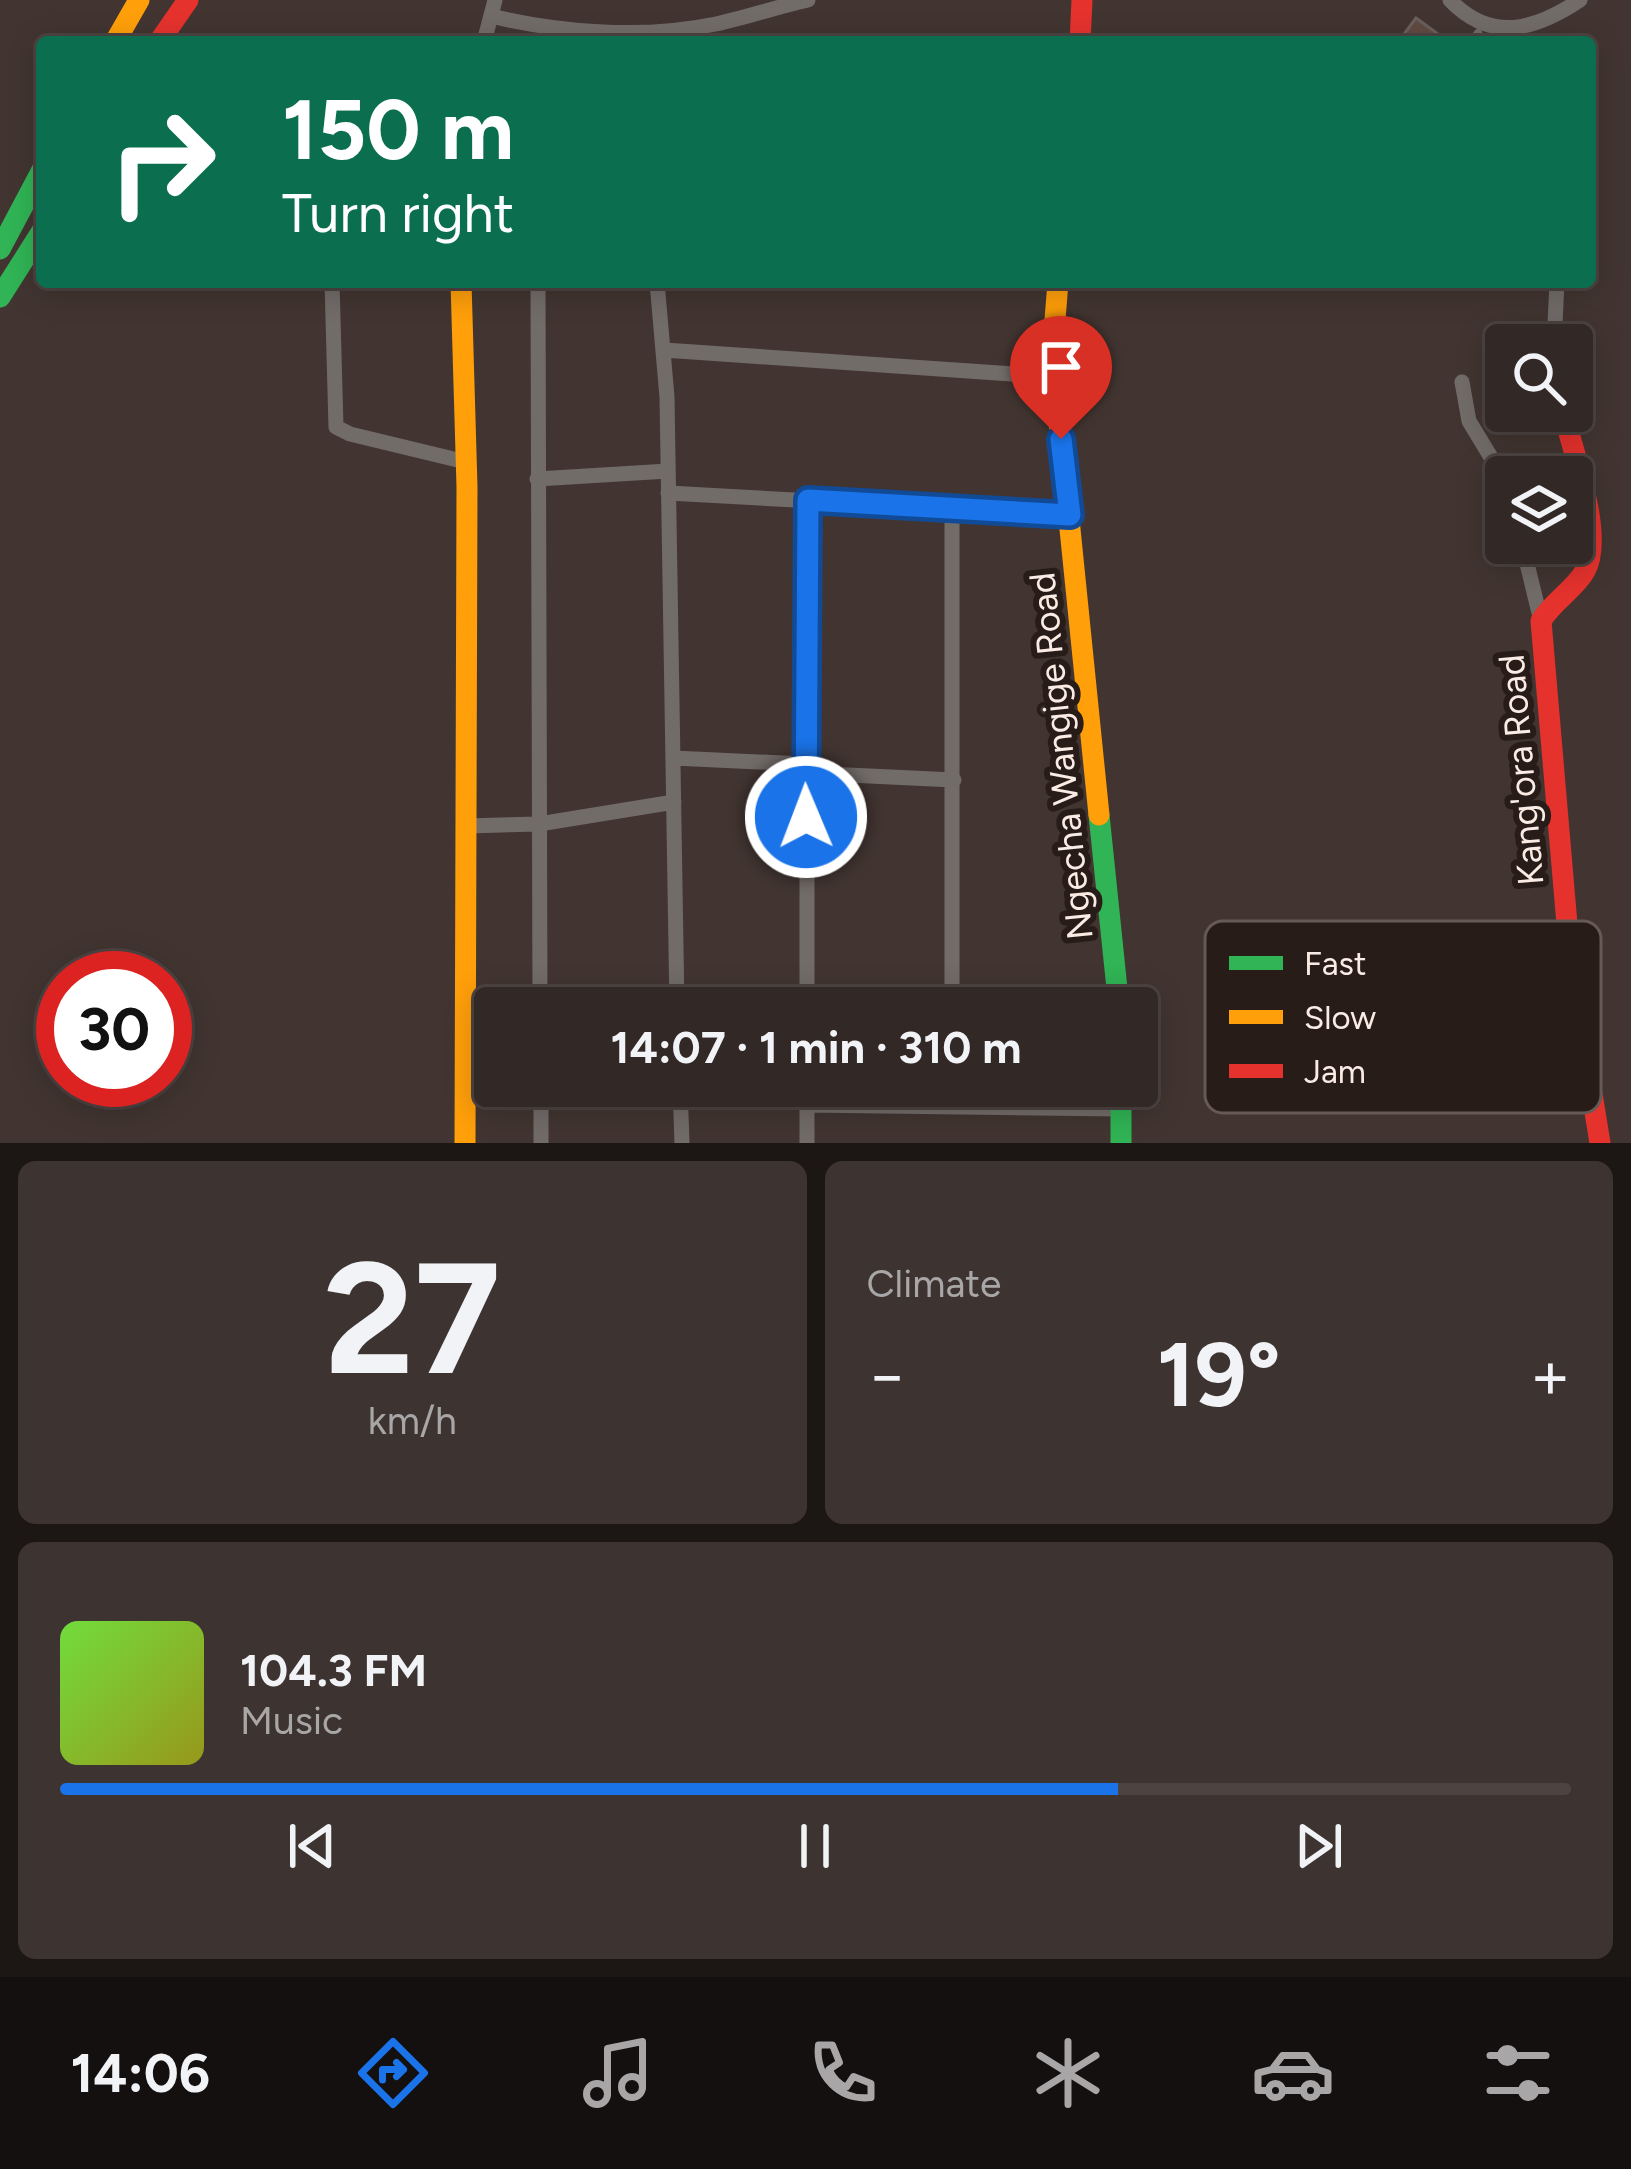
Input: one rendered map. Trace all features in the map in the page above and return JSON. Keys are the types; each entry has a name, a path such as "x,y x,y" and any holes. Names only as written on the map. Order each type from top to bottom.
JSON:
{"street":[{"path":"107,36 126,0"},
{"path":"118,36 139,0"},
{"path":"146,36 167,0"},
{"path":"163,36 188,0"},
{"path":"493,8 534,26 588,32 686,28 808,0"},
{"path":"1080,36 1082,0"},
{"path":"1450,0 1475,34 1553,15 1580,0"},
{"path":"0,249 36,181"},
{"path":"0,297 36,240"},
{"path":"332,288 336,427 466,461"},
{"path":"461,288 466,461 465,1143"},
{"path":"538,288 540,987"},
{"path":"658,288 668,471 677,987"},
{"name":"Ngecha Wangige Road","path":"1058,288 1056,377 1117,987"},
{"path":"1555,324 1557,288"},
{"path":"664,350 1056,377"},
{"path":"1462,382 1468,422 1490,456"},
{"name":"Kang'ora Road","path":"1567,921 1541,622 1548,606 1578,582 1590,560 1592,533 1568,432"},
{"path":"536,479 668,471"},
{"path":"668,493 1070,515"},
{"path":"807,987 808,500"},
{"path":"952,509 952,987"},
{"path":"1527,564 1541,622"},
{"path":"673,758 954,780"},
{"path":"467,826 539,824 674,802"},
{"path":"541,1107 541,1143"},
{"path":"681,1107 682,1143"},
{"path":"807,1107 808,1143"},
{"path":"1121,1143 1122,1107"},
{"name":"Kang'ora Road","path":"1595,1113 1600,1143"}],"building":[{"path":"1416,18 1441,36 1402,36"}],"traffic: fast":[{"path":"0,249 36,181"},
{"path":"0,297 36,240"},
{"path":"1099,815 1117,987"},
{"path":"1121,1107 1121,1143"}],"traffic: slow":[{"path":"118,36 139,0"},
{"path":"461,288 467,487 465,1143"},
{"path":"1058,288 1057,401 1099,815"}],"traffic: jam":[{"path":"163,36 188,0"},
{"path":"1080,36 1082,0"},
{"path":"1567,921 1541,621 1580,578 1590,556 1589,515 1569,432"},
{"path":"1595,1113 1600,1143"}],"route":[{"path":"806,817 808,500 1070,515 1061,439"}]}
